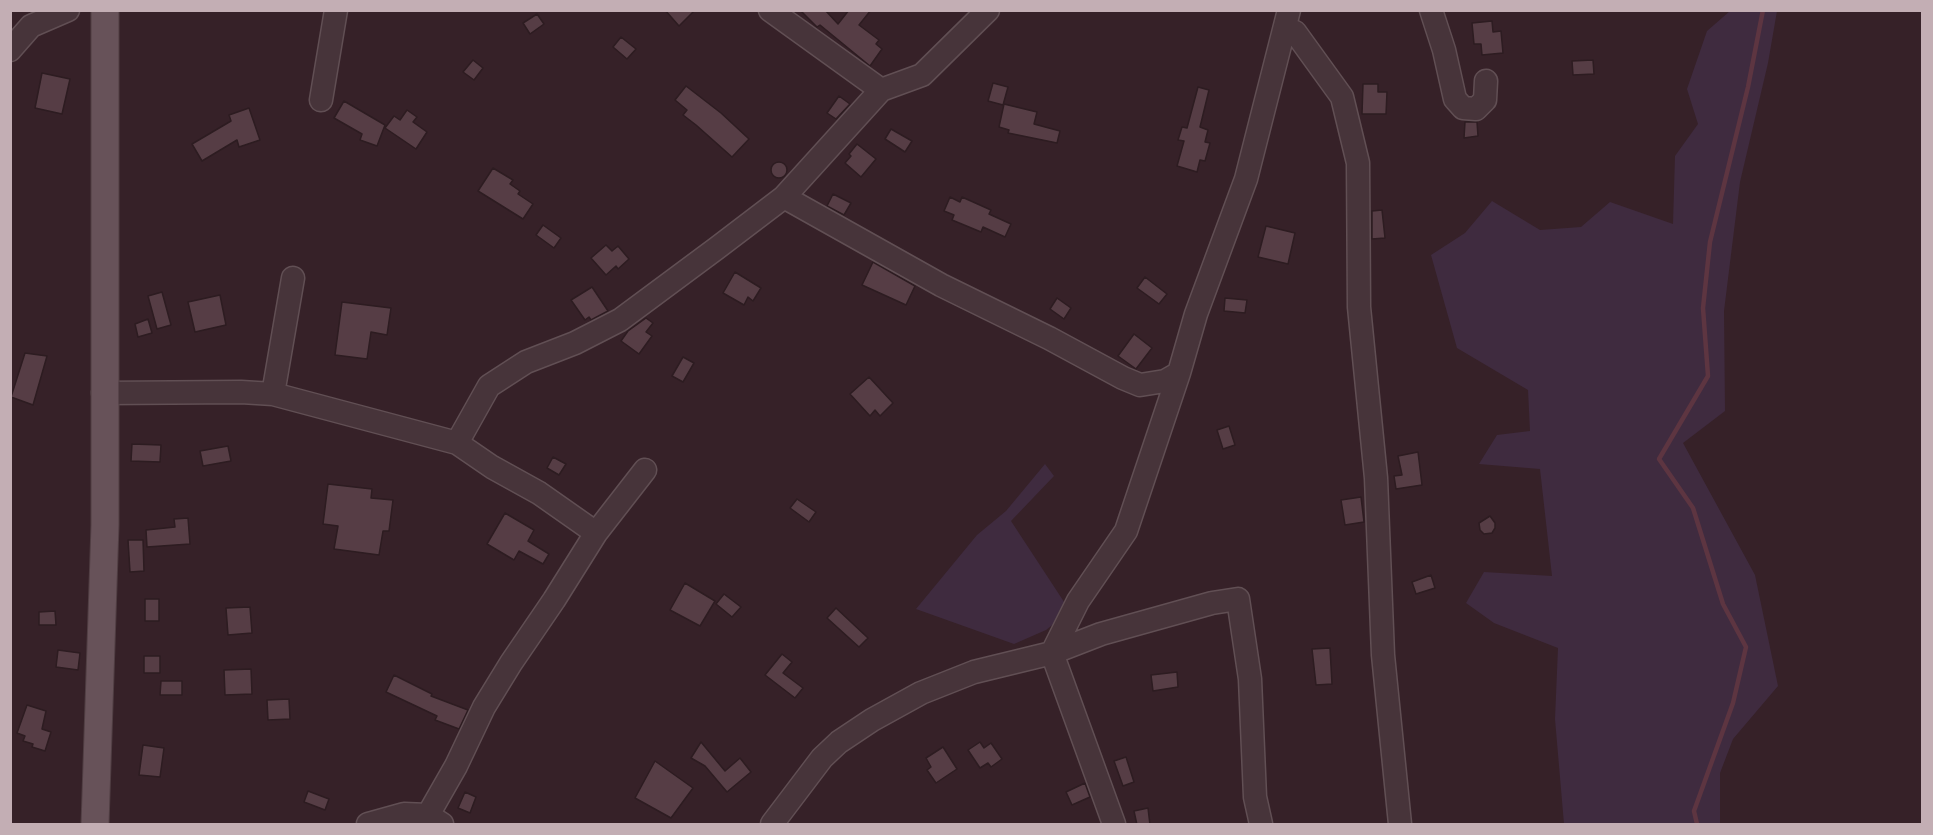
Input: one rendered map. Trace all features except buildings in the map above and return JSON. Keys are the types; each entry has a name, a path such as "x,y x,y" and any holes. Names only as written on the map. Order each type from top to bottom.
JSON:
{"main road":[{"path":"95,825 105,525 103,393 105,10"}],"street":[{"path":"10,50 31,26 68,10"},
{"path":"321,100 336,10"},
{"path":"770,10 881,90"},
{"path":"456,443 489,386 526,362 575,343 620,320 784,197 881,90 922,75 988,10"},
{"path":"1431,10 1444,50 1455,99 1464,108 1476,109 1485,100 1486,81"},
{"path":"1114,825 1052,653 1078,601 1126,531 1179,373 1196,314 1246,179 1287,19"},
{"path":"1287,19 1342,97 1358,163 1359,307 1376,478 1383,655 1400,825"},
{"path":"784,197 940,285 1049,338 1123,378 1140,385 1165,381 1179,373"},
{"path":"273,394 293,278"},
{"path":"103,393 241,392 273,394 456,443 492,467 539,492 596,533"},
{"path":"368,825 404,814 435,820 456,766 489,698 596,533 645,470"},
{"path":"772,825 822,758 839,742 872,720 921,693 974,672 1052,653 1101,634 1212,603 1238,599 1250,679 1255,796 1262,825"}],"shaded area":[{"path":"1730,11 1777,11 1768,63 1740,182 1724,311 1725,411 1683,443 1755,575 1778,686 1733,739 1720,773 1720,824 1564,824 1555,719 1558,648 1494,623 1466,603 1484,572 1552,576 1540,469 1479,464 1497,435 1530,431 1528,390 1457,348 1431,255 1465,233 1492,201 1540,230 1581,227 1610,202 1673,224 1675,156 1698,124 1687,89 1707,31"},
{"path":"1045,464 1054,476 1011,521 1070,611 1046,630 1014,644 916,609 977,535 1006,511"}],"waterway":[{"path":"1697,824 1694,811 1733,703 1746,647 1723,604 1693,508 1659,459 1708,376 1703,308 1710,242 1748,87 1763,10"}]}
